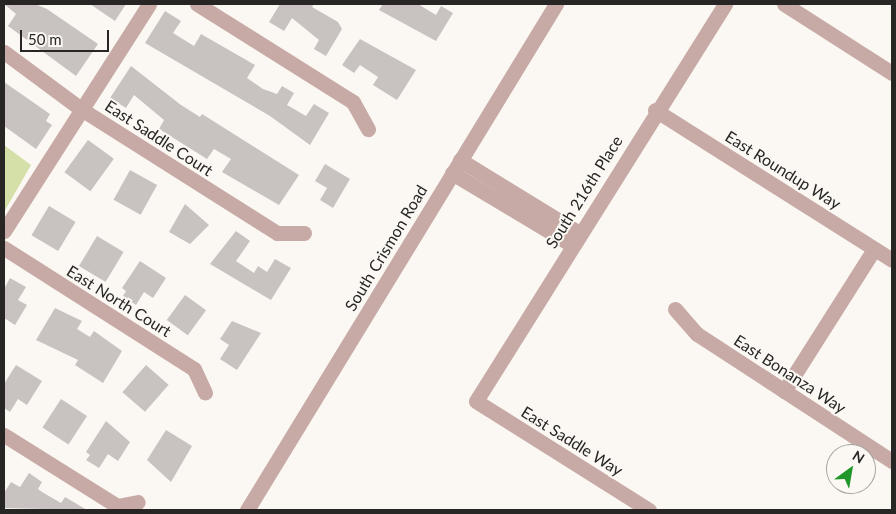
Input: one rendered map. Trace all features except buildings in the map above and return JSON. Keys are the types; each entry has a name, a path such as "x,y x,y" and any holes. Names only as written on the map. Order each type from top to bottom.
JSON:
{"street":[{"path":"4,231 149,4"},
{"path":"197,4 353,102 368,130"},
{"name":"South Crismon Road","path":"246,510 556,4"},
{"name":"South 216th Place","path":"476,401 656,110 725,4"},
{"path":"784,4 892,73"},
{"name":"East Saddle Court","path":"4,52 81,109 277,233 304,233"},
{"name":"East Roundup Way","path":"656,110 892,260"},
{"path":"460,160 576,239"},
{"path":"452,173 576,239"},
{"name":"East North Court","path":"4,248 194,369 205,393"},
{"path":"784,391 874,249"},
{"name":"East Bonanza Way","path":"675,309 697,334 892,461"},
{"name":"East Saddle Way","path":"476,401 649,510"},
{"path":"4,435 116,506 138,502"}],"green space":[{"path":"4,145 31,165 4,212"}]}
